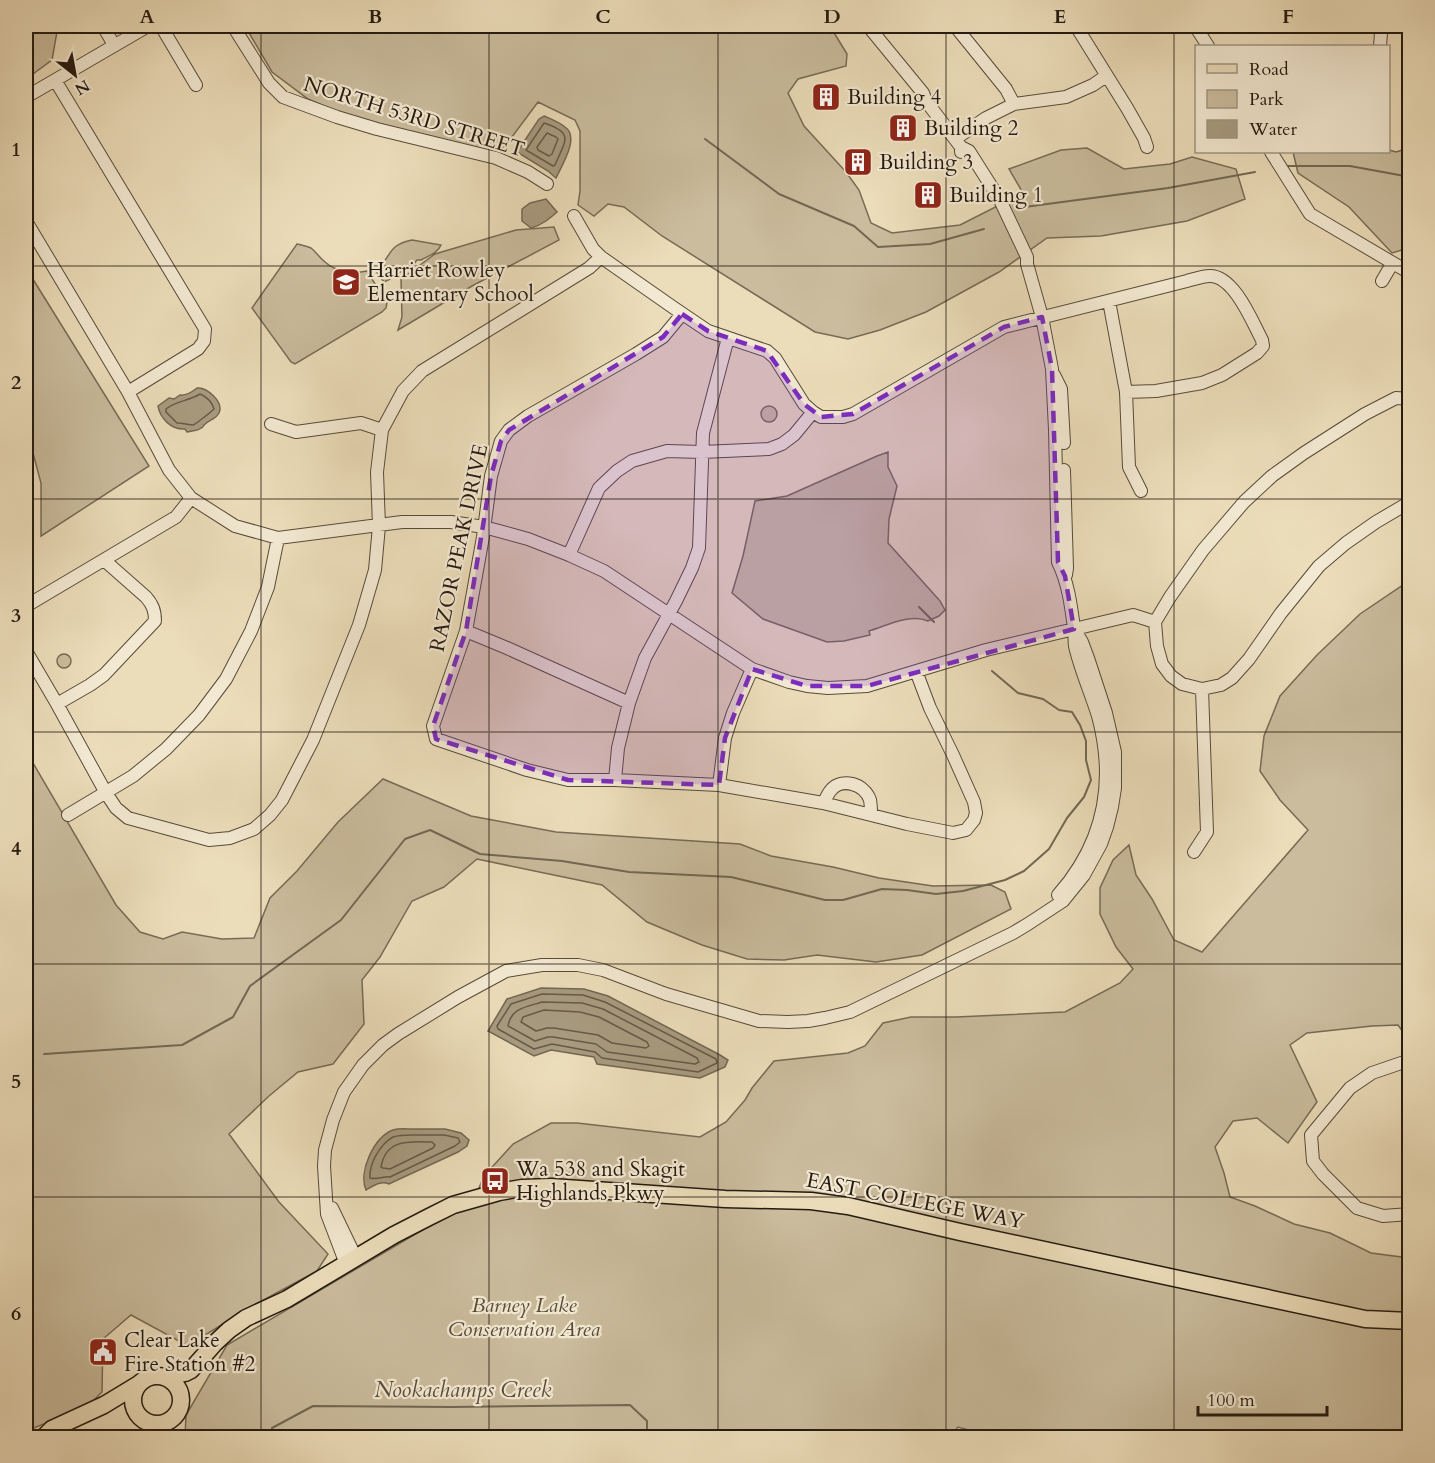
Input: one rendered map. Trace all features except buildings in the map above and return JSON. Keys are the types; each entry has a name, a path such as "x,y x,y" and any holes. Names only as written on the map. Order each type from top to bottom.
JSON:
{"main road":[{"name":"EAST COLLEGE WAY","path":"287,1299 420,1221 453,1205 499,1192 551,1187 811,1201 848,1206 1355,1317 1410,1321"},
{"path":"42,1437 52,1429 104,1405 149,1377 163,1377 191,1370 229,1330 246,1318 287,1299"},
{"path":"171,1437 173,1418 180,1407 181,1397 196,1375 223,1347 287,1299"},
{"path":"163,1377 175,1384 181,1397"},
{"path":"137,1385 132,1398 133,1406 159,1437"},
{"path":"42,1437 56,1435 104,1413 117,1411 162,1424 173,1418"}],"street":[{"path":"103,26 114,45"},
{"path":"26,97 145,26"},
{"path":"161,26 196,85"},
{"name":"NORTH 53RD STREET","path":"233,26 269,83 283,97 377,129 496,158 528,172 547,184"},
{"path":"860,26 912,91 926,101"},
{"path":"351,1261 327,1214 324,1166 325,1150 333,1120 344,1092 363,1065 383,1045 458,997 506,972 542,965 578,964 603,970 666,994 759,1021 788,1022 825,1018 850,1012 1013,933 1047,911 1078,869 1089,848 1103,810 1107,770 1103,736 1075,646 1065,576 1067,568 1062,398 1061,389 1052,369 1042,317 1027,264 1019,255 993,201 960,152 958,143 926,101 923,93 868,26"},
{"path":"955,26 1006,89 1014,104"},
{"path":"1076,26 1148,147"},
{"path":"1195,26 1207,45"},
{"path":"1379,26 1380,45"},
{"path":"958,143 986,118 1014,104 1066,97 1093,85 1106,76"},
{"path":"55,80 205,329 204,341 198,349 128,392"},
{"path":"1272,153 1310,214 1410,273"},
{"path":"574,216 593,249 681,314 708,331 767,351 775,358 804,404 821,417 843,417 853,414 1004,327 1187,281 1211,276 1225,280 1236,293 1262,340 1263,346 1257,353 1222,375 1203,383 1156,391 1126,392"},
{"path":"26,221 128,392 169,470 191,498 235,526 278,537 402,522 451,522 484,527 528,538 604,571 752,669 807,686 828,688 867,686 986,650 1133,615 1155,622"},
{"path":"26,651 106,793 116,808 128,818 209,840 230,838 254,829 282,800 313,740 359,625 375,570 379,526 377,472 382,430 402,391 422,371 589,268 601,256"},
{"path":"1382,281 1392,264"},
{"path":"1109,301 1126,392 1129,467 1142,491"},
{"name":"RAZOR PEAK DRIVE","path":"615,780 568,780 527,770 436,739 433,726 466,631 491,476 501,441 509,430 528,416 663,337 681,314"},
{"path":"728,338 703,433 699,548 669,615 645,658 629,703 618,748 615,780 719,785 824,803 907,825 953,834 966,830 974,820 976,813 974,802 930,708 916,672"},
{"path":"1410,399 1396,398 1386,402 1304,453 1272,476 1244,502 1203,550 1155,622 1156,646 1162,664 1171,676 1182,684 1202,689 1221,685 1232,678 1240,671 1281,613 1319,566 1356,536 1410,502"},
{"path":"569,555 598,488 632,461 667,451 769,449 782,444 794,435 813,412"},
{"path":"271,424 296,432 361,423 382,430"},
{"path":"26,606 176,517 191,498"},
{"path":"68,815 133,776 166,749 200,715 226,679 251,631 267,587 278,537"},
{"path":"57,704 104,675 156,621 152,604 104,560"},
{"path":"466,631 629,703"},
{"path":"719,785 725,738 752,669"},
{"path":"1194,852 1207,832 1202,689"},
{"path":"824,803 831,790 840,784 851,783 867,792 871,802 871,815"},
{"path":"1410,1060 1372,1073 1350,1088 1311,1136 1313,1161 1357,1208 1383,1216 1410,1214"}],"highlighted area":[{"path":"682,314 708,331 767,351 804,404 821,417 853,414 1004,327 1042,317 1052,369 1058,562 1065,576 1074,629 867,686 807,686 752,669 725,738 719,785 568,780 436,739 433,726 466,631 491,476 501,441 509,430 663,337"}],"green space":[{"path":"26,26 58,26 52,60 26,79"},
{"path":"245,26 830,26 847,54 846,66 798,79 788,93 804,126 846,172 859,190 871,223 892,233 960,225 1023,193 1009,169 1061,150 1087,148 1124,169 1170,164 1192,157 1236,169 1245,199 1187,221 1101,236 1047,238 999,272 926,312 880,330 848,339 815,332 662,236 624,207 608,204 594,216 578,205 580,131 575,120 538,102 496,156 362,122 308,99 272,72"},
{"path":"1409,148 1409,248 1392,253 1349,207 1298,173 1293,153 1390,153 1390,150 1396,152"},
{"path":"554,227 559,240 472,286 398,330 402,317 401,279 435,254 516,230"},
{"path":"412,240 441,245 432,254 417,260 410,267 384,282 375,270 397,245"},
{"path":"297,244 311,248 325,262 339,270 367,271 387,303 382,312 295,364 291,362 252,308"},
{"path":"26,268 149,466 41,536 41,483 26,427"},
{"path":"769,406 775,408 777,414 775,420 769,422 763,420 761,414 763,408"},
{"path":"888,452 888,467 897,486 889,519 888,543 940,601 945,610 939,616 928,621 906,619 869,631 870,635 827,642 763,619 732,593 755,501 787,496"},
{"name":"Barney Lake Conservation Area","path":"1409,581 1409,1035 1406,1036 1398,1025 1307,1033 1290,1045 1317,1102 1288,1143 1257,1118 1233,1121 1215,1147 1230,1197 1294,1224 1330,1233 1371,1253 1409,1258 1409,1437 1055,1438 1051,1435 1039,1438 998,1438 958,1427 949,1438 185,1438 186,1415 227,1345 453,1212 471,1207 484,1176 513,1144 551,1123 577,1123 700,1137 726,1122 774,1061 848,1053 865,1046 883,1023 911,1017 1065,1012 1120,983 1133,969 1116,947 1100,914 1100,888 1113,860 1129,845 1136,875 1174,940 1202,952 1308,830 1280,800 1260,771 1264,736 1280,696 1317,655 1360,614"},
{"path":"61,654 67,654 71,661 67,668 61,668 57,664 57,658"},
{"path":"26,751 116,905 140,932 163,939 182,932 222,939 254,938 270,898 297,871 338,822 383,779 471,816 556,832 740,844 771,856 879,878 933,886 991,885 1005,892 1011,909 922,955 876,962 817,955 784,960 747,959 702,945 647,922 602,885 477,859 444,887 412,901 380,957 362,980 364,1024 333,1064 298,1072 229,1134 279,1202 328,1254 317,1271 245,1310 188,1346 131,1315 103,1339 102,1392 88,1406 29,1430 26,1428"}],"water":[{"path":"544,116 565,127 571,137 568,151 556,178 517,152 539,119"},
{"path":"546,199 557,212 531,228 522,221 522,209 530,203"},
{"path":"197,388 214,396 219,404 218,415 196,430 187,432 185,429 175,428 161,415 158,406 169,398 174,399"},
{"path":"541,988 584,989 608,996 728,1060 725,1067 700,1078 597,1064 594,1057 551,1050 534,1056 488,1031 507,999"},
{"path":"400,1129 445,1129 461,1133 469,1140 467,1146 389,1184 380,1183 366,1190 364,1174 369,1156 386,1134"}],"waterway":[{"path":"705,139 779,194 854,226 878,247 930,244 984,229"},
{"path":"1288,166 1350,166 1410,177"},
{"path":"1017,208 1168,188 1255,172"},
{"path":"919,607 934,622"},
{"path":"44,1054 182,1045 233,1017 250,986 341,920 405,839 430,830 480,854 562,861 629,872 731,877 825,900 843,900 882,889 936,894 963,891 1005,880 1024,871 1049,849 1067,818 1084,797 1091,780 1086,760 1086,741 1072,712 1059,710 1043,699 1018,693 992,671"},
{"name":"Nookachamps Creek","path":"273,1438 272,1428 313,1406 630,1405 647,1421 647,1438"}],"place":[{"name":"Building 4","path":"826,97"},
{"name":"Building 2","path":"903,128"},
{"name":"Building 3","path":"858,162"},
{"name":"Building 1","path":"928,195"},
{"name":"Harriet Rowley Elementary School","path":"346,282"},
{"name":"Wa 538 and Skagit Highlands Pkwy","path":"495,1181"},
{"name":"Clear Lake Fire Station #2","path":"103,1352"}]}
